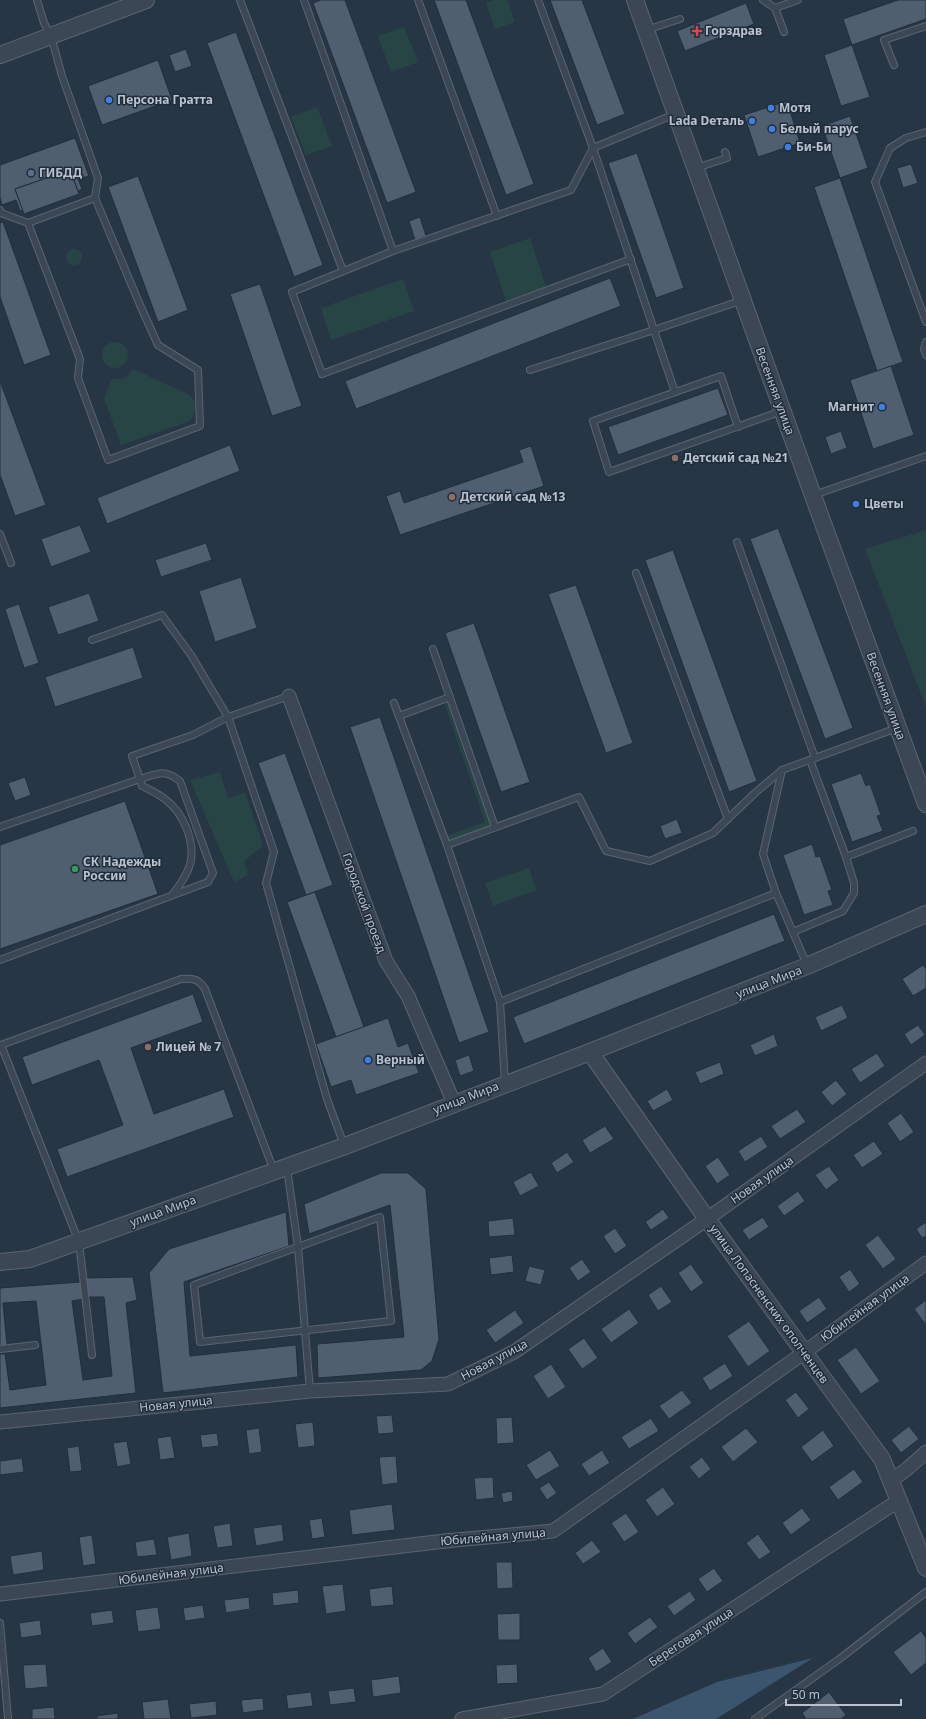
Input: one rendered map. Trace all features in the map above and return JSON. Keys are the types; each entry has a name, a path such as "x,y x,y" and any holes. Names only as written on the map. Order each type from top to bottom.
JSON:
{"street":[{"path":"0,55 146,0"},
{"name":"Весенняя улица","path":"635,0 782,411 926,804"},
{"name":"Городской проезд","path":"289,696 386,961 408,996 454,1103"},
{"name":"улица Мира","path":"0,1262 30,1259 345,1146 590,1052 807,966 926,914"},
{"name":"улица Лопасненских ополченцев","path":"590,1052 707,1219 882,1459 892,1480 898,1500 926,1568"},
{"name":"Новая улица","path":"0,1422 310,1391 448,1384 514,1352 707,1219 926,1063"},
{"name":"Юбилейная улица","path":"0,1594 430,1543 553,1531 805,1352 926,1263"},
{"path":"892,1480 926,1452"},
{"name":"Береговая улица","path":"462,1719 603,1694 898,1500"}],"lane":[{"path":"28,223 80,359 78,378 108,460 200,426 198,370 158,346 95,198 98,178 62,76 51,36 44,23 37,0"},
{"path":"240,0 343,271"},
{"path":"304,0 393,252"},
{"path":"418,0 497,216"},
{"path":"538,0 593,148 675,392"},
{"path":"763,0 775,8 784,32"},
{"path":"775,8 798,0"},
{"path":"646,30 680,19"},
{"path":"894,65 884,40 926,26"},
{"path":"631,259 322,374 292,292 393,252 571,190 593,148 675,114"},
{"path":"926,132 906,138 890,148 875,182 926,322"},
{"path":"695,168 727,158 725,152"},
{"path":"0,210 1,213 28,223 95,198"},
{"path":"530,370 743,300"},
{"path":"926,342 924,349 926,355"},
{"path":"738,427 721,376 593,421 609,472 738,427 782,411"},
{"path":"813,495 926,456"},
{"path":"0,534 11,563"},
{"path":"737,542 813,759 854,883 854,893 843,912 793,932"},
{"path":"636,573 728,819"},
{"path":"92,640 162,615 191,655 228,717 274,852 266,883 327,1099 345,1146"},
{"path":"433,649 495,827"},
{"path":"172,895 186,874 191,861 191,847 188,833 178,811 167,800 142,786 132,756 193,735 228,717 289,696"},
{"path":"399,716 450,697"},
{"path":"394,703 447,845 500,1002 505,1084"},
{"path":"447,845 580,797 606,851 650,861 713,833 755,793 782,770 898,728"},
{"path":"782,770 763,854 776,893 807,966"},
{"path":"0,827 140,780 168,773 180,781 213,873 208,882 0,960"},
{"path":"846,857 913,831"},
{"path":"500,1002 776,893"},
{"path":"92,1355 79,1242 1,1045 181,979 193,978 200,981 205,989 280,1169 298,1247 310,1391"},
{"path":"380,1217 391,1321 200,1342 194,1285 298,1247 380,1217"},
{"path":"0,1349 35,1345"},
{"path":"755,1719 838,1660 926,1592"},
{"path":"0,1623 8,1719"}],"green space":[{"path":"494,0 507,0 515,22 495,29 486,3"},
{"path":"404,27 418,62 391,72 378,36"},
{"path":"317,107 332,146 306,155 291,117"},
{"path":"530,238 546,287 506,301 490,252"},
{"path":"71,249 77,249 82,254 80,263 77,265 71,265 66,260 66,254"},
{"path":"403,279 414,311 331,340 321,308"},
{"path":"115,342 124,346 128,355 124,364 115,368 106,364 102,355 106,346"},
{"path":"133,369 188,394 195,403 194,414 190,421 121,445 104,398 112,378 124,378"},
{"path":"926,530 926,707 865,549"},
{"path":"450,697 495,827 447,845 444,837 485,822 443,699"},
{"path":"220,772 228,798 245,793 263,846 244,861 248,875 234,882 190,780"},
{"path":"529,868 536,890 493,906 485,883"}],"water":[{"path":"813,1658 716,1719 633,1719 717,1682"}],"building":[{"path":"321,0 345,0 416,192 387,203 313,3"},
{"path":"434,0 466,0 534,184 506,195"},
{"path":"550,0 582,0 625,114 597,125"},
{"path":"898,0 926,0 926,19 852,45 843,19"},
{"path":"746,3 754,24 685,51 677,31"},
{"path":"236,32 323,265 294,277 207,43"},
{"path":"852,45 870,97 841,106 824,55"},
{"path":"186,49 192,66 175,72 169,55"},
{"path":"158,60 172,100 102,125 88,86"},
{"name":"Белый парус","path":"787,101 800,143 758,157 744,115"},
{"path":"850,116 868,168 840,178 822,126"},
{"name":"ГИБДД","path":"75,138 89,176 78,179 82,189 78,191 70,170 15,189 23,210 20,211 16,200 2,205 0,198 0,165"},
{"path":"637,153 684,288 656,298 608,163"},
{"path":"911,164 918,183 903,188 897,168"},
{"path":"70,170 79,194 24,214 15,189"},
{"path":"138,176 188,310 158,322 108,187"},
{"path":"840,178 903,362 877,371 814,187"},
{"path":"420,217 426,236 415,240 409,221"},
{"path":"3,222 51,355 24,365 0,297 0,223"},
{"path":"610,278 621,306 356,409 345,381"},
{"path":"260,284 302,406 272,416 230,294"},
{"name":"Магнит","path":"891,366 914,435 873,449 850,380"},
{"path":"0,381 46,505 15,516 0,475"},
{"path":"718,388 728,415 618,455 608,427"},
{"path":"841,431 847,448 831,454 825,437"},
{"path":"230,445 240,471 107,524 97,498"},
{"path":"531,446 544,486 400,535 386,496 400,491 404,503 523,462 519,450"},
{"path":"80,525 91,552 51,567 41,539"},
{"path":"778,528 853,728 825,739 750,539"},
{"path":"206,543 212,560 161,577 155,560"},
{"path":"673,550 757,781 729,792 645,560"},
{"path":"241,577 257,628 215,642 199,591"},
{"path":"576,585 633,743 606,753 548,594"},
{"path":"89,593 99,621 58,635 48,607"},
{"path":"19,604 39,663 24,668 5,609"},
{"path":"474,623 530,782 501,792 445,633"},
{"path":"133,647 143,678 55,707 45,677"},
{"path":"380,717 489,1032 459,1043 350,727"},
{"path":"285,753 333,885 306,895 258,763"},
{"path":"861,773 866,786 870,784 881,815 877,816 883,831 852,842 831,784"},
{"path":"25,777 31,795 15,801 8,783"},
{"name":"СК Надежды России","path":"125,801 158,894 0,949 0,845"},
{"path":"677,819 682,833 665,839 660,826"},
{"path":"812,844 816,857 820,856 832,890 828,891 833,905 804,915 783,855"},
{"path":"315,892 364,1027 336,1037 287,902"},
{"path":"774,914 785,941 524,1044 513,1017"},
{"path":"923,965 926,969 926,988 913,996 902,979"},
{"path":"193,994 203,1022 131,1048 154,1114 224,1089 234,1117 67,1177 57,1149 123,1125 99,1060 32,1085 22,1057"},
{"path":"842,1005 848,1018 821,1031 815,1017"},
{"name":"Верный","path":"388,1018 398,1047 408,1043 419,1073 356,1095 351,1080 331,1087 316,1044"},
{"path":"918,1025 925,1035 911,1045 904,1034"},
{"path":"774,1034 778,1046 755,1056 750,1045"},
{"path":"877,1053 885,1066 860,1083 851,1069"},
{"path":"469,1055 474,1071 460,1076 455,1060"},
{"path":"720,1062 724,1074 700,1084 695,1072"},
{"path":"836,1080 847,1094 832,1106 821,1092"},
{"path":"667,1089 673,1100 653,1111 647,1101"},
{"path":"797,1109 806,1122 780,1139 771,1126"},
{"path":"901,1113 914,1132 900,1142 887,1123"},
{"path":"605,1126 614,1139 590,1153 582,1140"},
{"path":"761,1136 768,1147 745,1162 738,1151"},
{"path":"874,1141 883,1154 862,1168 853,1155"},
{"path":"567,1152 574,1162 557,1173 551,1163"},
{"path":"718,1157 730,1175 717,1184 705,1166"},
{"path":"829,1166 839,1180 826,1190 815,1175"},
{"path":"531,1172 539,1186 520,1196 513,1182"},
{"path":"381,1173 408,1173 426,1189 439,1339 432,1361 421,1370 318,1378 317,1344 404,1337 390,1205 309,1234 304,1204"},
{"path":"798,1191 805,1201 784,1216 777,1206"},
{"path":"663,1209 669,1218 651,1230 645,1222"},
{"path":"286,1212 289,1246 184,1282 190,1356 296,1345 298,1377 163,1393 149,1273 169,1249"},
{"path":"763,1217 769,1227 749,1240 742,1230"},
{"path":"513,1218 515,1235 489,1237 488,1221"},
{"path":"926,1222 926,1236 922,1238 916,1229"},
{"path":"615,1228 627,1246 615,1254 603,1236"},
{"path":"878,1235 896,1259 883,1269 865,1245"},
{"path":"512,1255 514,1272 491,1275 489,1258"},
{"path":"582,1259 591,1272 578,1281 569,1268"},
{"path":"691,1264 704,1283 691,1292 678,1273"},
{"path":"529,1266 545,1270 541,1285 525,1281"},
{"path":"850,1269 860,1284 849,1292 839,1277"},
{"path":"133,1277 137,1300 126,1303 136,1393 0,1408 0,1354 5,1354 10,1390 46,1385 36,1301 3,1303 7,1345 0,1346 0,1288 81,1282 84,1299 72,1301 83,1380 112,1376 104,1297 88,1297 86,1278"},
{"path":"661,1286 672,1302 658,1311 648,1295"},
{"path":"819,1297 827,1309 807,1323 799,1311"},
{"path":"926,1300 926,1325 914,1309"},
{"path":"629,1309 639,1323 611,1343 601,1329"},
{"path":"515,1310 524,1323 495,1343 486,1330"},
{"path":"749,1321 770,1351 748,1367 727,1336"},
{"path":"584,1338 598,1358 582,1369 568,1349"},
{"path":"856,1347 880,1381 861,1394 837,1360"},
{"path":"725,1363 733,1376 710,1391 702,1378"},
{"path":"551,1364 566,1387 548,1399 533,1376"},
{"path":"682,1390 692,1403 669,1419 659,1406"},
{"path":"796,1392 809,1409 798,1418 785,1400"},
{"path":"392,1415 394,1433 378,1434 376,1416"},
{"path":"512,1417 514,1443 497,1444 496,1418"},
{"path":"651,1418 659,1431 629,1449 621,1437"},
{"path":"313,1422 315,1446 298,1448 295,1424"},
{"path":"909,1426 919,1439 901,1453 891,1440"},
{"path":"259,1428 262,1452 249,1454 246,1430"},
{"path":"746,1428 758,1442 733,1462 721,1447"},
{"path":"823,1430 834,1446 812,1462 801,1447"},
{"path":"217,1433 219,1446 202,1448 200,1435"},
{"path":"171,1436 175,1458 160,1460 157,1438"},
{"path":"127,1441 131,1464 117,1467 113,1443"},
{"path":"79,1446 82,1471 70,1472 67,1448"},
{"path":"550,1450 560,1466 536,1480 526,1465"},
{"path":"602,1450 610,1463 589,1476 581,1464"},
{"path":"396,1456 398,1483 382,1485 379,1457"},
{"path":"702,1457 711,1469 699,1479 689,1467"},
{"path":"22,1458 24,1472 0,1475 0,1461"},
{"path":"854,1469 863,1482 838,1500 829,1487"},
{"path":"493,1477 494,1498 476,1500 474,1478"},
{"path":"549,1482 557,1493 547,1500 539,1488"},
{"path":"663,1487 675,1504 657,1517 645,1500"},
{"path":"512,1491 513,1501 503,1503 501,1493"},
{"path":"392,1504 395,1530 352,1535 349,1510"},
{"path":"802,1508 811,1520 791,1535 782,1523"},
{"path":"626,1513 639,1532 624,1542 611,1523"},
{"path":"322,1518 325,1537 312,1539 309,1520"},
{"path":"230,1523 233,1546 217,1548 213,1526"},
{"path":"282,1524 284,1541 256,1546 253,1528"},
{"path":"189,1533 192,1556 171,1560 167,1537"},
{"path":"758,1534 771,1552 759,1560 746,1543"},
{"path":"92,1535 96,1564 83,1566 79,1537"},
{"path":"154,1539 157,1555 137,1557 135,1542"},
{"path":"592,1540 601,1552 583,1564 575,1553"},
{"path":"42,1551 44,1570 13,1575 10,1556"},
{"path":"496,1562 512,1562 513,1588 497,1589"},
{"path":"714,1568 723,1581 707,1592 698,1579"},
{"path":"343,1584 346,1611 326,1614 322,1586"},
{"path":"392,1586 394,1605 371,1607 369,1589"},
{"path":"298,1590 299,1603 273,1606 272,1593"},
{"path":"690,1591 696,1600 674,1616 667,1606"},
{"path":"249,1597 250,1609 226,1613 224,1600"},
{"path":"203,1605 205,1618 185,1621 183,1608"},
{"path":"158,1607 161,1629 138,1632 135,1610"},
{"path":"112,1610 114,1623 92,1626 90,1613"},
{"path":"520,1613 520,1640 498,1640 497,1614"},
{"path":"650,1617 658,1627 635,1644 627,1633"},
{"path":"40,1620 42,1635 21,1638 19,1623"},
{"path":"921,1631 926,1638 926,1663 911,1675 893,1652"},
{"path":"603,1648 612,1662 596,1672 588,1658"},
{"path":"46,1664 48,1687 25,1689 23,1665"},
{"path":"517,1664 518,1683 497,1684 496,1665"},
{"path":"399,1676 401,1693 373,1697 371,1680"},
{"path":"354,1688 356,1702 330,1705 328,1691"},
{"path":"311,1692 313,1706 288,1709 286,1695"},
{"path":"829,1692 846,1715 841,1719 806,1719 802,1713"},
{"path":"263,1698 264,1710 243,1713 241,1700"},
{"path":"168,1699 171,1719 144,1719 142,1702"},
{"path":"216,1701 217,1715 191,1718 189,1704"},
{"path":"54,1707 55,1719 32,1719 32,1709"},
{"path":"118,1713 118,1719 97,1719 97,1716"}],"place":[{"name":"Горздрав","path":"697,31"},
{"name":"Персона Гратта","path":"109,100"},
{"name":"Мотя","path":"771,108"},
{"name":"Lada Dеталь","path":"752,121"},
{"name":"Белый парус","path":"772,129"},
{"name":"Би-Би","path":"788,147"},
{"name":"ГИБДД","path":"31,173"},
{"name":"Магнит","path":"882,407"},
{"name":"Детский сад №21","path":"675,458"},
{"name":"Детский сад №13","path":"452,497"},
{"name":"Цветы","path":"856,504"},
{"name":"СК Надежды России","path":"75,869"},
{"name":"Лицей № 7","path":"148,1047"},
{"name":"Верный","path":"368,1060"}]}
